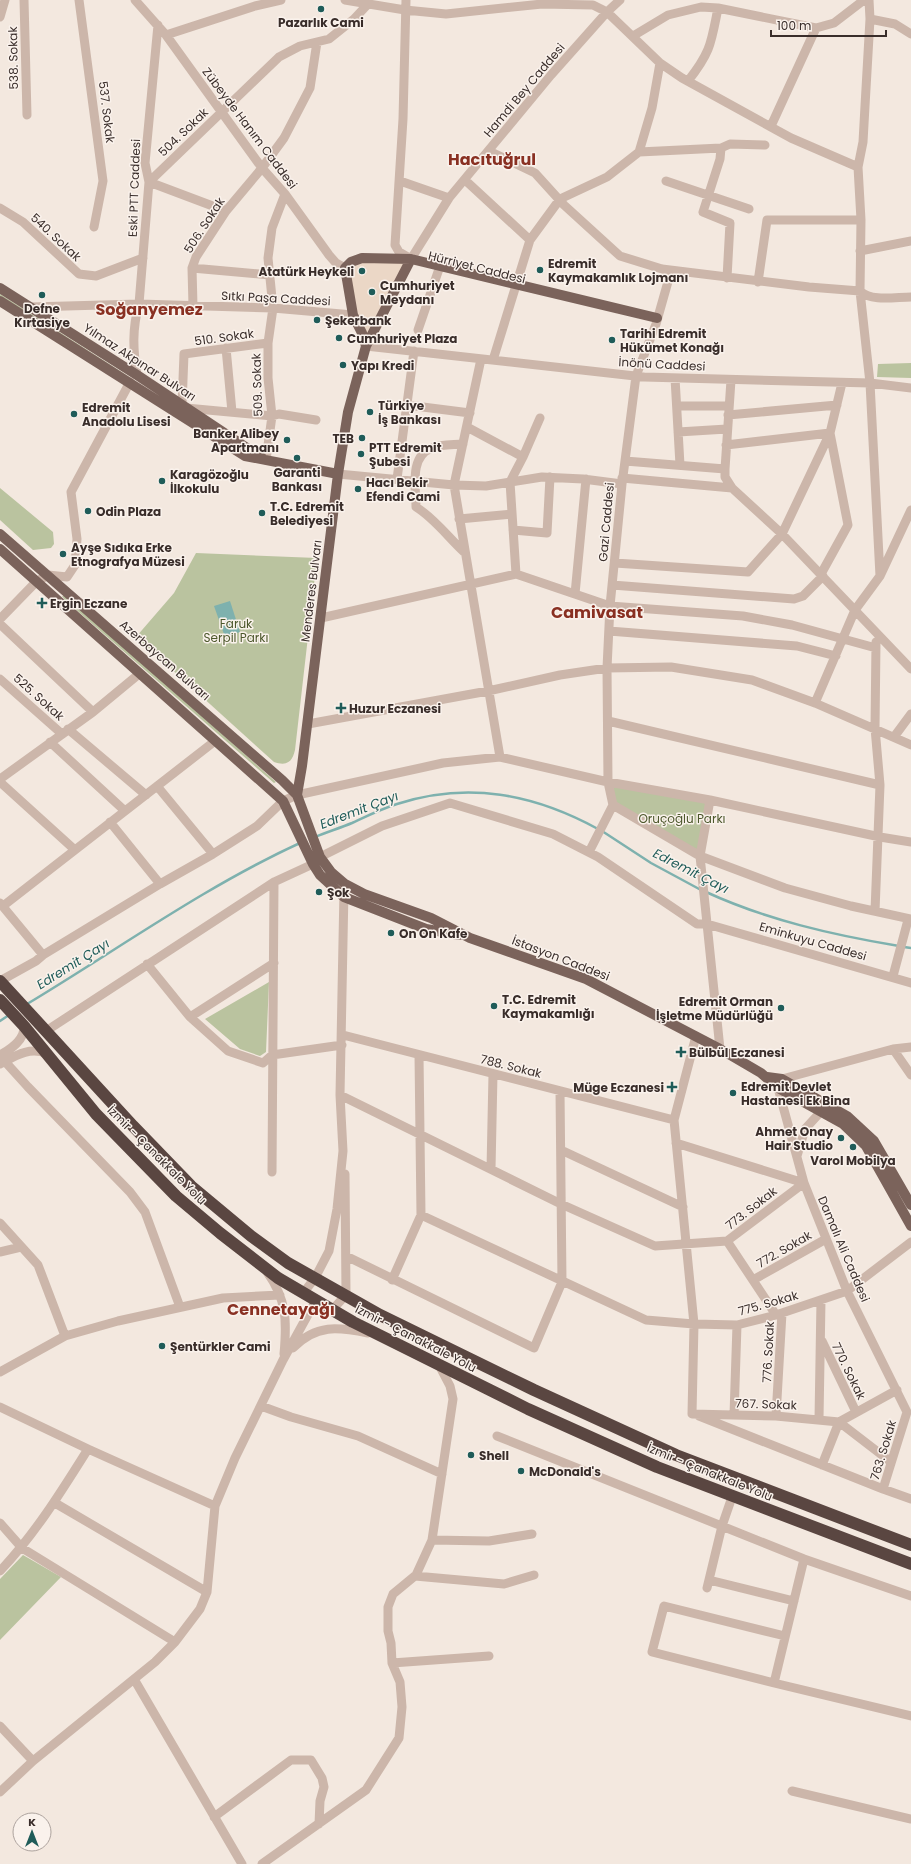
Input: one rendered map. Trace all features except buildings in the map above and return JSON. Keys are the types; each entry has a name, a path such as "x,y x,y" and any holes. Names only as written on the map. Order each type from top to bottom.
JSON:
{"highway":[{"name":"İzmir - Çanakkale Yolu","path":"1,982 132,1126 191,1186 251,1236 288,1263 380,1315 451,1350 676,1455 911,1545"},
{"name":"İzmir - Çanakkale Yolu","path":"0,1000 23,1025 96,1114 176,1196 220,1233 278,1278 304,1292 332,1310 440,1367 528,1409 657,1467 732,1497 911,1564"}],"main road":[{"name":"Hürriyet Caddesi","path":"345,268 351,262 362,258 410,262 656,321"},
{"name":"Menderes Bulvarı","path":"297,795 308,724 338,474 348,412 366,346 410,262"},
{"path":"345,268 353,315 366,346"},
{"name":"Yılmaz Akpınar Bulvarı","path":"0,288 30,307 245,456 338,474"},
{"name":"Yılmaz Akpınar Bulvarı","path":"0,301 133,379 184,406 266,460"},
{"name":"Azerbaycan Bulvarı","path":"0,534 282,780 297,795 315,858"},
{"path":"0,549 283,801 315,858"},
{"name":"İstasyon Caddesi","path":"315,858 345,884 364,894 431,918 470,938 586,979 720,1049 824,1108 848,1116 874,1141 911,1205"},
{"name":"İstasyon Caddesi","path":"315,858 320,875 344,897 426,929 470,938"},
{"name":"İstasyon Caddesi","path":"824,1108 866,1146 911,1226"}],"street":[{"path":"0,17 5,0"},
{"name":"538. Sokak","path":"24,0 27,115"},
{"name":"537. Sokak","path":"79,0 103,181 94,226"},
{"name":"Zübeyde Hanım Caddesi","path":"135,0 166,35 262,168 285,194 336,263 345,268"},
{"path":"166,35 254,3 282,0"},
{"path":"345,0 373,2 405,10 446,14 542,4 582,3 593,5 607,12 660,63 688,81 812,147 858,167"},
{"path":"406,0 403,116 396,245 398,252 410,262"},
{"name":"Hamdi Bey Caddesi","path":"410,262 449,198 550,75 607,12 620,0"},
{"path":"633,36 668,15 701,8 718,8 816,28 834,23 864,0"},
{"path":"869,0 870,20 863,142 858,167 861,220 860,291 870,383 880,576"},
{"name":"504. Sokak","path":"149,182 279,57 300,46 329,39 373,2"},
{"path":"688,81 702,63 710,49 718,8"},
{"path":"870,20 895,24 911,34"},
{"name":"Eski PTT Caddesi","path":"133,379 134,322 139,304 149,182 145,163 158,25"},
{"path":"771,126 816,28"},
{"name":"506. Sokak","path":"193,306 192,268 196,257 226,211 262,168 284,138 310,88 317,42"},
{"path":"493,360 530,240 560,200 607,178 639,152 652,108 660,63"},
{"path":"639,152 721,148 730,144 765,145"},
{"path":"721,148 720,159 704,212 730,223 727,278"},
{"path":"489,151 535,173 560,200 620,256 671,270 727,278 860,291 865,296 878,298 911,297"},
{"path":"400,180 449,198"},
{"path":"465,180 530,240"},
{"path":"666,181 708,197 749,209"},
{"path":"149,182 226,211"},
{"name":"509. Sokak","path":"266,460 272,416 268,378 268,343 273,308 268,258 272,228 285,194"},
{"name":"540. Sokak","path":"0,208 23,222 79,274 96,276 143,258"},
{"path":"758,282 767,220 861,220"},
{"path":"860,251 911,241"},
{"path":"192,268 270,275"},
{"path":"418,330 440,269"},
{"name":"Gazi Caddesi","path":"613,805 608,782 607,668 610,606 622,481 636,376 656,321 671,270"},
{"name":"Sıtkı Paşa Caddesi","path":"30,307 139,304 273,308 353,315"},
{"name":"510. Sokak","path":"184,406 184,354 268,343"},
{"name":"İnönü Caddesi","path":"366,346 636,376 870,383 911,388"},
{"path":"226,348 232,412"},
{"path":"397,479 414,351"},
{"path":"481,359 454,485 464,552 471,584 500,757"},
{"path":"675,378 680,465"},
{"path":"0,619 36,582 48,575 67,577 75,565 77,539 71,492 133,379"},
{"path":"731,380 725,477 732,488 782,534 911,669"},
{"path":"615,563 748,572 782,534 830,433 842,383"},
{"path":"407,405 470,413"},
{"path":"677,406 728,411 837,405"},
{"path":"184,406 272,416 279,414 316,420"},
{"path":"516,574 510,482 540,418"},
{"path":"467,427 523,457"},
{"path":"678,432 727,429"},
{"path":"726,446 830,433"},
{"path":"612,585 794,599 803,596 822,575 848,525 830,433"},
{"path":"463,444 433,447 424,452 417,462 415,475 416,507 430,516 436,525 464,552"},
{"path":"625,461 725,469"},
{"path":"338,474 454,485 486,486 550,477 732,488"},
{"path":"513,530 547,532 550,477"},
{"path":"575,594 586,479"},
{"path":"815,703 855,610 880,576 911,510"},
{"path":"459,520 512,514"},
{"path":"321,618 516,574 610,606 743,616 844,637 876,648"},
{"path":"0,624 93,712"},
{"path":"609,631 797,646 836,656"},
{"path":"875,911 880,837 880,785 875,728 877,632"},
{"path":"308,724 488,691 560,675 607,668 671,667 752,680 815,703 911,745"},
{"path":"75,850 0,780 93,712 139,674"},
{"name":"525. Sokak","path":"0,679 146,795"},
{"path":"894,737 911,714"},
{"path":"608,721 880,785"},
{"path":"42,955 2,904 126,811 215,741"},
{"path":"50,742 126,811"},
{"path":"1,982 36,961 42,955 160,884 214,854 257,826 283,801 297,795 443,763 500,757 608,782 710,800 880,837 911,842"},
{"path":"157,786 214,854"},
{"path":"710,800 700,856 720,1049"},
{"name":"Eminkuyu Caddesi","path":"46,1031 274,882 315,858 382,826 450,804 553,834 589,852 698,924 707,921 893,976 911,983"},
{"path":"589,852 613,805 700,856 785,888 892,914 910,920 893,976"},
{"path":"110,822 160,884"},
{"path":"272,1172 274,882"},
{"path":"332,1310 346,1295 346,1195 340,1095 345,884"},
{"path":"190,1017 274,963"},
{"path":"147,964 190,1017 228,1051 263,1063 272,1055 342,1040"},
{"path":"1,1059 12,1049 22,1036 23,1025"},
{"path":"696,1036 674,1120 694,1324 692,1414 884,1489"},
{"name":"788. Sokak","path":"342,1040 419,1055 674,1120"},
{"path":"780,1084 893,1049 911,1047"},
{"path":"893,1049 911,1075"},
{"path":"1,1059 35,1050 47,1054"},
{"path":"392,1280 421,1215 419,1055"},
{"path":"1,1059 130,1192 145,1212 180,1307"},
{"path":"491,1169 493,1074"},
{"name":"Damalı Ali Caddesi","path":"780,1084 796,1158 826,1239 847,1292 909,1412"},
{"path":"346,1256 392,1280 534,1348 562,1282 560,1091"},
{"name":"773. Sokak","path":"340,1095 561,1204 655,1246 727,1241 804,1183"},
{"path":"796,1158 805,1129 824,1108"},
{"path":"676,1143 804,1183"},
{"path":"561,1150 682,1207"},
{"path":"304,1292 315,1278 329,1251 337,1209 343,1151"},
{"name":"775. Sokak","path":"421,1215 646,1320 694,1324 737,1325 779,1314 847,1292"},
{"path":"0,1223 38,1265 65,1336"},
{"name":"772. Sokak","path":"753,1280 826,1239"},
{"path":"727,1241 753,1280 779,1314"},
{"path":"847,1292 911,1242"},
{"path":"0,1252 21,1247"},
{"path":"262,1266 280,1295 286,1312 283,1360"},
{"path":"0,1372 65,1336 118,1321 223,1298 280,1295"},
{"path":"0,1792 33,1761 155,1662 175,1642 200,1609 207,1592 215,1506 235,1458 283,1360 316,1300"},
{"name":"770. Sokak","path":"819,1419 821,1300"},
{"name":"776. Sokak","path":"776,1416 779,1314"},
{"path":"734,1415 737,1325"},
{"path":"283,1360 300,1341 318,1330 348,1329 379,1335"},
{"name":"770. Sokak","path":"821,1340 856,1412"},
{"path":"262,1864 366,1790 399,1738 402,1707 400,1682 392,1663 391,1643 388,1631 388,1607 393,1594 415,1576 432,1540 453,1399 450,1386 440,1367"},
{"path":"822,1465 839,1422 897,1390"},
{"path":"261,1406 291,1418 358,1436 442,1474"},
{"path":"0,1407 88,1449 215,1506"},
{"name":"763. Sokak","path":"909,1412 891,1462 884,1489 911,1499"},
{"name":"767. Sokak","path":"692,1414 776,1416 839,1422 891,1462"},
{"path":"496,1436 804,1560 911,1596"},
{"path":"0,1571 22,1548 55,1503 88,1449"},
{"path":"732,1497 722,1526 708,1584 794,1601"},
{"path":"55,1503 207,1592"},
{"path":"0,1523 22,1548 175,1642"},
{"path":"432,1540 489,1541 532,1534"},
{"path":"774,1683 804,1560"},
{"path":"415,1576 504,1584 534,1575"},
{"path":"785,1636 664,1606 652,1652 911,1716"},
{"path":"392,1663 489,1656"},
{"path":"134,1679 242,1864"},
{"path":"0,1726 33,1761"},
{"path":"214,1817 291,1760 311,1760 322,1778 324,1787 320,1801 319,1824"},
{"path":"792,1791 911,1819"}],"green space":[{"path":"0,294 131,378 132,379 0,296"},
{"path":"911,363 911,378 877,377 878,364"},
{"path":"0,488 53,532 54,544 51,548 33,550 0,520"},
{"name":"Faruk Serpil Parkı","path":"196,553 317,558 295,750 292,758 288,762 282,764 274,762 136,637 174,593"},
{"path":"62,596 67,596 276,782 274,783"},
{"name":"Oruçoğlu Parkı","path":"608,782 710,800 700,856 613,805"},
{"path":"269,982 266,1052 260,1056 240,1049 205,1019"},
{"path":"23,1555 61,1577 0,1640 0,1579"}],"shaded area":[{"name":"Cumhuriyet Meydanı","path":"411,259 366,346 345,268 351,262"}],"water":[{"path":"230,601 240,632 225,637 214,606"}],"waterway":[{"name":"Edremit Çayı","path":"315,837 397,804 423,797 449,793 500,795 525,800 550,807 598,829"},
{"name":"Edremit Çayı","path":"602,831 651,863 701,890"},
{"name":"Edremit Çayı","path":"27,1004 195,899 264,860 300,843"},
{"name":"Edremit Çayı","path":"706,892 753,911 801,925 850,937 899,946"},
{"name":"Edremit Çayı","path":"904,947 911,948"},
{"name":"Edremit Çayı","path":"0,1021 9,1015"}],"place":[{"name":"Pazarlık Cami","path":"321,9"},
{"name":"Edremit Kaymakamlık Lojmanı","path":"540,270"},
{"name":"Atatürk Heykeli","path":"362,271"},
{"name":"Cumhuriyet Meydanı","path":"372,292"},
{"name":"Defne Kırtasiye","path":"42,295"},
{"name":"Şekerbank","path":"317,320"},
{"name":"Cumhuriyet Plaza","path":"339,338"},
{"name":"Tarihi Edremit Hükümet Konağı","path":"612,340"},
{"name":"Yapı Kredi","path":"343,365"},
{"name":"Türkiye İş Bankası","path":"370,412"},
{"name":"Edremit Anadolu Lisesi","path":"74,414"},
{"name":"TEB","path":"362,438"},
{"name":"Banker Alibey Apartmanı","path":"287,440"},
{"name":"PTT Edremit Şubesi","path":"361,454"},
{"name":"Garanti Bankası","path":"297,458"},
{"name":"Karagözoğlu İlkokulu","path":"162,481"},
{"name":"Hacı Bekir Efendi Cami","path":"358,489"},
{"name":"Odin Plaza","path":"88,511"},
{"name":"T.C. Edremit Belediyesi","path":"262,513"},
{"name":"Ayşe Sıdıka Erke Etnografya Müzesi","path":"63,554"},
{"name":"Ergin Eczane","path":"42,603"},
{"name":"Huzur Eczanesi","path":"341,708"},
{"name":"Şok","path":"319,892"},
{"name":"On On Kafe","path":"391,933"},
{"name":"T.C. Edremit Kaymakamlığı","path":"494,1006"},
{"name":"Edremit Orman İşletme Müdürlüğü","path":"781,1008"},
{"name":"Bülbül Eczanesi","path":"681,1052"},
{"name":"Müge Eczanesi","path":"672,1087"},
{"name":"Edremit Devlet Hastanesi Ek Bina","path":"733,1093"},
{"name":"Ahmet Onay Hair Studio","path":"841,1138"},
{"name":"Varol Mobilya","path":"853,1147"},
{"name":"Şentürkler Cami","path":"162,1346"},
{"name":"Shell","path":"471,1455"},
{"name":"McDonald's","path":"521,1471"}],"district":[{"name":"Hacıtuğrul","path":"492,159"},
{"name":"Soğanyemez","path":"149,309"},
{"name":"Camivasat","path":"597,612"},
{"name":"Cennetayağı","path":"281,1309"}]}
